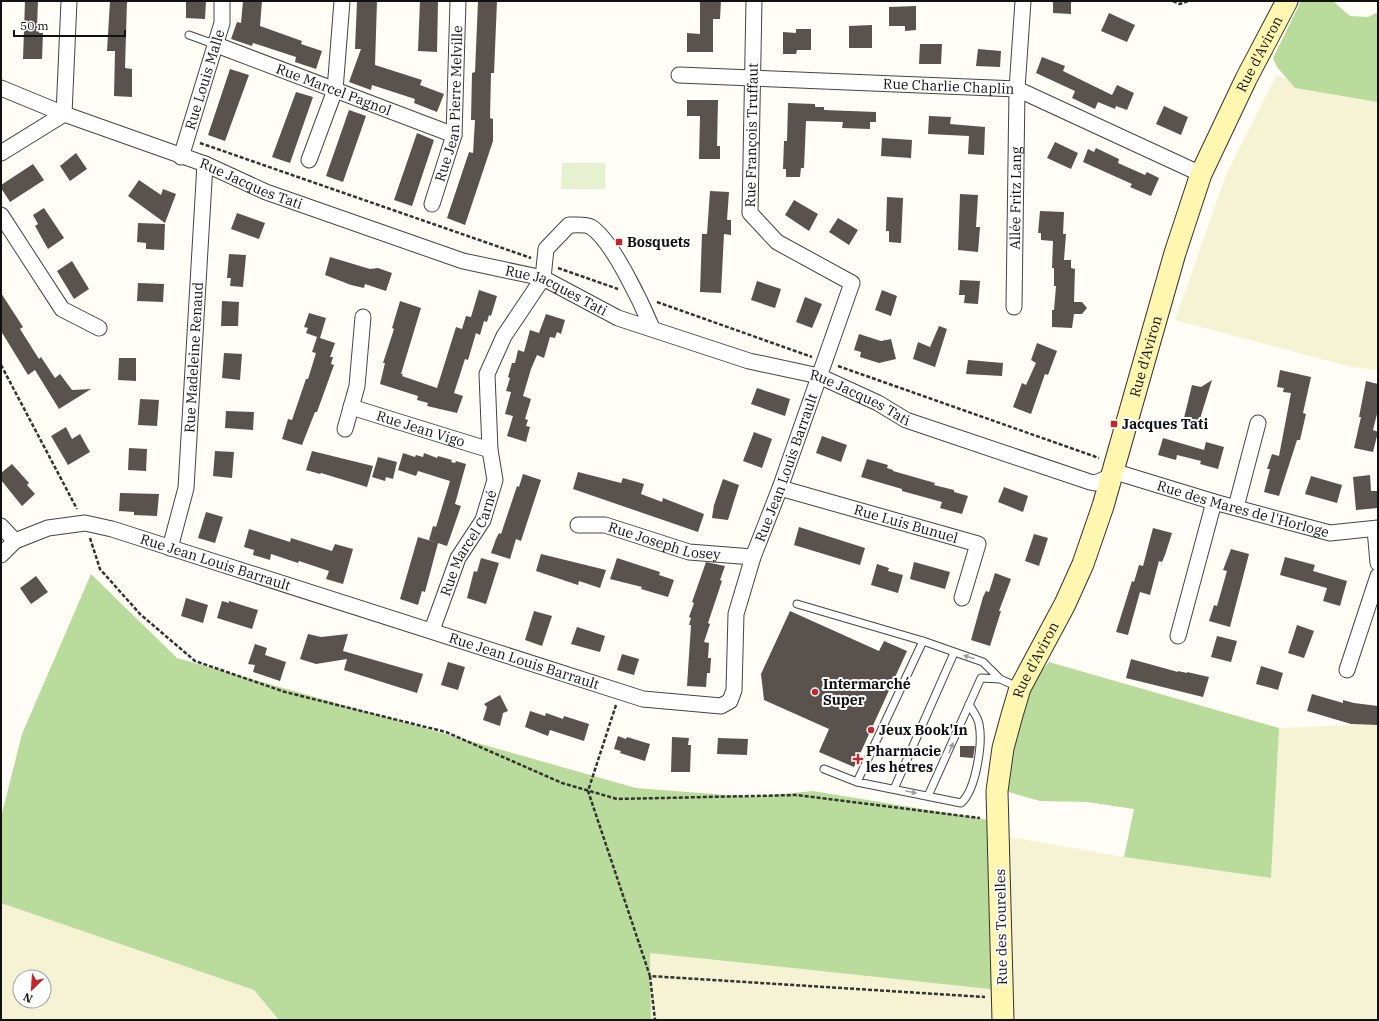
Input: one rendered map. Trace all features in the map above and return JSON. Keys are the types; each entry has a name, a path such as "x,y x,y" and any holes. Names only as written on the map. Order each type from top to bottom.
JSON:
{"street":[{"path":"1,153 64,114 69,1"},
{"name":"Rue Louis Malle","path":"181,157 214,44 222,23 222,1"},
{"path":"309,160 335,90 342,1"},
{"name":"Rue Jean Pierre Melville","path":"432,204 454,135 458,1"},
{"name":"Rue François Truffaut","path":"754,1 751,78 750,213 777,242 852,283 819,376"},
{"name":"Allée Fritz Lang","path":"1014,307 1017,89 1024,1"},
{"name":"Rue d'Aviron","path":"999,827 997,791 1003,748 1020,688 1065,604 1083,564 1103,506 1110,476 1175,253 1201,174 1246,79 1287,1"},
{"name":"Rue Marcel Pagnol","path":"214,44 454,135"},
{"name":"Rue Charlie Chaplin","path":"679,75 1017,89 1201,174"},
{"name":"Rue Jacques Tati","path":"1,88 64,114 181,157 205,164 266,192 463,261 543,278 558,288 618,318 749,361 819,376 878,403 906,420 1090,482 1095,483 1110,476"},
{"name":"Rue Madeleine Renaud","path":"170,548 186,488 205,164"},
{"path":"1,215 62,308 99,328"},
{"path":"543,278 546,249 569,225 590,226 601,235 615,258 638,296 652,328"},
{"name":"Rue Marcel Carné","path":"432,630 458,558 483,520 495,480 490,450 487,374 504,336 543,278"},
{"path":"345,429 357,386 363,317"},
{"name":"Rue Jean Louis Barrault","path":"1,555 15,541 48,528 85,523 142,537 170,548 432,630 644,699 720,706 730,701 734,690 736,614 753,557 780,488 819,376"},
{"name":"Rue Jean Vigo","path":"351,407 490,450"},
{"path":"1236,507 1258,423"},
{"name":"Rue des Mares de l'Horloge","path":"1110,476 1119,473 1214,502 1330,533 1377,528"},
{"name":"Rue Luis Bunuel","path":"780,488 978,544 962,598"},
{"path":"1178,636 1214,502"},
{"name":"Rue Joseph Losey","path":"578,525 605,525 689,552 753,557"},
{"path":"1,526 15,541"},
{"path":"1377,528 1378,563"},
{"path":"1347,670 1378,576"},
{"name":"Rue des Tourelles","path":"999,827 1003,1020"}],"lane":[{"path":"189,35 214,44"},
{"path":"797,604 923,641 983,662 1000,679 1020,688"},
{"path":"857,782 923,641"},
{"path":"894,789 954,653"},
{"path":"928,796 981,678 1000,679"},
{"path":"824,769 857,782 961,803 966,798 978,767 979,724 969,704"}],"path":[{"path":"1173,1 1180,4 1188,1"},
{"path":"1,365 85,523 100,569 140,614 195,661 285,692 446,732 562,783 617,799 797,795 999,827"},
{"path":"620,691 588,791 650,976 655,1020"},
{"path":"650,976 1002,998"}],"shaded area":[{"path":"1276,76 1378,100 1378,370 1351,367 1175,320 1226,175"},
{"path":"1378,724 1378,1020 651,1020 650,953 1011,991 1005,836 1124,857 1271,878 1279,728"},
{"path":"1,903 254,990 279,1020 1,1020"}],"green space":[{"path":"1301,1 1333,1 1350,16 1368,17 1378,12 1378,102 1295,88 1277,67 1273,58"},
{"path":"562,163 605,163 605,189 561,189"},
{"path":"91,574 177,658 636,788 752,797 813,791 989,820 999,990 650,953 651,1020 279,1020 254,990 1,903 1,817 22,734"},
{"path":"1049,662 1279,728 1271,878 1124,857 1134,809 1087,802 1040,801 1005,791 1015,740 1032,683"}],"building":[{"path":"25,1 38,1 37,27 39,27 39,33 43,33 42,59 23,59"},
{"path":"110,1 127,1 125,68 132,69 132,97 114,96 115,51 107,51"},
{"path":"186,1 206,1 205,19 186,18"},
{"path":"243,1 262,1 260,26 302,41 301,44 322,51 316,69 295,62 296,57 253,43 252,46 231,39 237,22 241,23"},
{"path":"357,1 377,1 375,65 422,80 420,85 444,94 437,112 414,103 415,99 372,85 371,90 349,82 361,49 355,49"},
{"path":"420,1 438,1 437,52 418,51"},
{"path":"478,1 497,1 494,73 491,73 490,118 493,119 493,141 465,225 447,218 469,152 473,153 475,120 471,120 472,73 475,72"},
{"path":"700,1 721,1 720,19 713,19 713,52 687,52 687,33 700,34"},
{"path":"1053,1 1071,1 1071,14 1053,13"},
{"path":"916,6 916,30 905,31 905,26 889,26 889,7"},
{"path":"1109,13 1135,25 1127,42 1101,31"},
{"path":"872,25 872,48 849,48 849,26"},
{"path":"796,29 811,29 811,50 797,50 796,54 783,54 783,32 796,33"},
{"path":"920,44 942,44 941,64 919,64"},
{"path":"978,49 1001,51 1000,67 976,66"},
{"path":"1042,57 1065,66 1063,71 1112,95 1117,85 1134,93 1127,110 1116,106 1115,109 1098,102 1095,109 1072,98 1075,91 1036,73"},
{"path":"230,69 249,75 225,141 208,135"},
{"path":"296,92 313,97 290,163 272,157"},
{"path":"687,100 718,100 717,146 720,146 720,159 699,159 700,116 687,116"},
{"path":"788,103 815,104 815,107 824,107 824,110 876,112 876,122 870,122 870,129 842,128 843,122 806,121 804,168 801,168 800,177 786,177 786,169 783,169 784,141 787,141"},
{"path":"1164,106 1188,117 1181,135 1156,124"},
{"path":"349,110 366,116 343,182 326,176"},
{"path":"929,116 951,117 950,124 985,127 984,155 968,154 969,136 928,134"},
{"path":"417,133 434,140 412,206 394,200"},
{"path":"882,138 912,140 911,158 881,156"},
{"path":"1055,142 1078,153 1071,169 1047,158"},
{"path":"1096,148 1119,159 1118,163 1145,175 1147,172 1159,178 1151,196 1130,187 1132,184 1083,162 1088,149 1094,152"},
{"path":"76,153 87,169 70,181 60,166"},
{"path":"33,164 44,180 10,202 1,188 1,185"},
{"path":"139,180 161,195 163,189 176,194 165,223 128,196"},
{"path":"710,191 729,192 727,220 731,220 731,235 724,234 721,293 700,292 702,234 707,234"},
{"path":"960,194 978,195 976,227 980,227 978,252 958,250"},
{"path":"887,197 903,198 901,243 889,242 889,231 886,231"},
{"path":"794,200 818,214 809,231 785,215"},
{"path":"44,208 64,238 48,249 35,226 38,224 33,215"},
{"path":"1040,211 1064,212 1063,234 1066,234 1064,260 1071,260 1071,268 1075,269 1074,302 1082,302 1087,308 1082,314 1074,314 1072,328 1052,327 1052,310 1054,310 1056,286 1054,286 1054,268 1052,268 1053,241 1041,240 1041,233 1038,233"},
{"path":"237,213 265,223 259,239 231,229"},
{"path":"838,218 858,230 849,245 829,232"},
{"path":"138,223 165,224 164,250 146,249 146,243 137,242"},
{"path":"229,254 246,255 243,287 230,286 231,278 227,278"},
{"path":"330,257 370,269 378,268 392,273 386,291 365,284 364,288 351,285 325,275"},
{"path":"72,261 89,289 74,299 57,271"},
{"path":"960,280 980,281 978,304 964,303 965,295 959,295"},
{"path":"757,281 781,289 775,308 751,300"},
{"path":"138,283 164,284 163,302 137,301"},
{"path":"479,290 497,296 491,316 489,315 487,322 484,321 480,335 476,333 468,360 465,359 454,393 463,396 457,413 427,406 428,403 417,400 418,396 380,384 385,363 383,363 394,329 392,328 400,301 421,308 401,374 403,374 402,376 437,388 456,327 462,329 466,316 471,317"},
{"path":"882,290 897,296 891,316 875,310"},
{"path":"1,293 23,327 20,329 39,359 41,357 55,378 60,374 72,390 91,389 59,409 35,370 28,375 1,331"},
{"path":"805,297 822,304 812,328 796,322"},
{"path":"222,301 239,302 238,326 221,326"},
{"path":"309,313 326,318 320,338 306,333 308,328 304,327"},
{"path":"546,314 565,320 561,334 557,332 555,338 550,337 544,358 537,355 531,369 523,396 531,399 525,419 528,420 526,426 530,427 526,442 507,436 513,416 505,414 511,392 506,391 510,378 508,377 512,363 515,363 518,350 524,352 530,330 539,333"},
{"path":"939,326 947,329 935,367 913,359 918,342 930,347"},
{"path":"859,334 881,341 891,339 896,359 879,363 860,357 861,352 854,350"},
{"path":"317,337 335,343 330,357 333,357 331,364 334,365 317,412 315,412 302,445 282,439 288,419 292,420 306,379 308,379 316,353 312,352"},
{"path":"1037,343 1057,351 1048,375 1045,374 1031,414 1013,407 1022,383 1026,385 1036,363 1031,360"},
{"path":"224,353 242,354 240,380 222,378"},
{"path":"119,358 136,358 136,381 118,380"},
{"path":"968,360 1003,363 1002,376 966,374"},
{"path":"1280,370 1311,377 1303,413 1306,414 1300,440 1297,440 1279,496 1264,492 1270,469 1267,469 1272,454 1279,456 1291,393 1283,392 1284,388 1277,387"},
{"path":"1212,380 1199,422 1184,418 1192,385 1201,387"},
{"path":"1366,381 1378,384 1378,410 1373,430 1378,432 1373,452 1354,448 1361,417 1359,417"},
{"path":"757,388 790,399 785,416 751,404"},
{"path":"140,399 159,400 157,426 138,425"},
{"path":"226,411 254,412 253,430 225,428"},
{"path":"66,427 72,439 80,434 90,452 68,465 51,436"},
{"path":"754,432 772,439 762,468 743,461"},
{"path":"822,436 847,445 841,462 816,453"},
{"path":"1163,438 1204,450 1206,442 1224,447 1218,469 1200,464 1201,461 1177,455 1176,460 1158,455"},
{"path":"129,448 147,449 146,471 128,470"},
{"path":"215,451 234,452 232,478 213,476"},
{"path":"312,451 373,466 367,487 306,470"},
{"path":"403,453 415,457 416,455 423,457 424,453 437,458 438,456 452,460 451,462 455,463 456,461 466,464 455,504 461,506 447,546 429,540 433,526 436,527 450,481 418,471 416,476 398,470"},
{"path":"378,457 397,462 393,479 386,477 385,481 372,477"},
{"path":"867,459 888,465 887,468 893,471 935,483 934,485 954,490 954,492 968,496 962,514 940,508 942,502 902,491 902,489 861,477"},
{"path":"12,464 29,483 27,485 35,494 22,506 1,480 1,473"},
{"path":"578,472 621,483 623,478 644,484 641,494 662,502 663,498 704,514 698,532 573,489"},
{"path":"523,474 541,480 521,541 516,539 510,559 491,553 499,533 501,534 517,486 519,487"},
{"path":"1370,475 1371,491 1378,491 1378,508 1356,510 1353,477"},
{"path":"1311,476 1342,485 1337,503 1305,494"},
{"path":"723,479 739,485 728,520 712,518 714,505"},
{"path":"1004,487 1028,496 1023,512 998,502"},
{"path":"120,493 159,494 157,516 134,515 134,512 119,511"},
{"path":"206,512 223,517 215,543 198,538"},
{"path":"799,527 865,548 860,565 794,545"},
{"path":"1153,528 1172,533 1165,555 1162,562 1159,561 1150,595 1140,592 1128,635 1116,632 1132,581 1134,582 1139,565 1143,566"},
{"path":"249,529 290,542 291,538 332,551 335,544 353,549 343,584 326,579 329,571 299,561 298,563 271,554 270,560 253,555 254,550 244,547"},
{"path":"1034,534 1048,538 1039,566 1025,561"},
{"path":"418,537 438,543 425,592 422,591 418,605 400,599"},
{"path":"1231,549 1249,554 1230,627 1209,621 1214,605 1217,606 1227,571 1223,570"},
{"path":"541,554 606,570 600,588 579,581 578,585 536,571"},
{"path":"1285,557 1315,565 1313,571 1347,581 1340,606 1323,601 1327,588 1280,575"},
{"path":"481,558 499,563 486,604 467,598 474,571 477,572"},
{"path":"617,558 660,572 659,575 674,580 668,597 641,589 642,587 610,579"},
{"path":"706,562 725,566 720,580 722,581 708,623 710,624 704,642 709,643 708,658 711,658 710,673 707,673 706,687 687,686 691,625 689,625 691,618 689,617 694,603 692,602"},
{"path":"914,562 950,572 945,589 910,579"},
{"path":"877,564 889,568 888,571 903,575 898,593 871,585"},
{"path":"995,573 1011,579 999,611 1001,611 990,646 971,640 983,597 986,591 989,592"},
{"path":"36,576 48,592 31,604 20,588"},
{"path":"186,598 208,605 203,623 181,616"},
{"path":"222,601 229,603 229,601 258,610 252,629 217,618"},
{"path":"534,611 552,616 542,646 525,640"},
{"name":"Intermarché Super","path":"790,611 879,651 884,641 907,651 854,767 819,752 829,729 764,700 761,674"},
{"path":"1297,625 1314,631 1304,658 1288,653"},
{"path":"577,627 605,636 600,652 571,644"},
{"path":"308,634 321,637 348,634 343,651 423,674 417,693 344,670 347,659 316,664 300,659"},
{"path":"1217,636 1237,641 1231,662 1211,657"},
{"path":"255,644 267,648 265,655 286,662 280,681 253,672 255,665 248,664"},
{"path":"622,654 639,659 634,675 617,670"},
{"path":"1131,659 1178,672 1187,672 1209,677 1203,697 1126,678"},
{"path":"448,662 465,667 458,690 441,685"},
{"path":"1261,666 1283,673 1278,690 1256,684"},
{"path":"1312,694 1343,703 1343,700 1378,706 1378,725 1351,724 1307,711"},
{"path":"500,695 508,711 503,713 500,726 483,720 487,707 484,704"},
{"path":"530,711 545,716 546,713 563,719 564,716 589,724 584,741 550,730 548,736 525,727"},
{"path":"618,736 626,739 627,737 650,744 645,761 620,753 621,751 614,749"},
{"path":"672,737 689,738 688,745 691,745 690,772 671,772"},
{"path":"718,738 748,739 747,755 717,754"},
{"path":"960,746 975,746 973,758 960,757"}],"place":[{"name":"Bosquets","path":"619,242"},
{"name":"Jacques Tati","path":"1114,424"},
{"name":"Intermarché Super","path":"815,692"},
{"name":"Jeux Book'In","path":"871,730"},
{"name":"Pharmacie les hetres","path":"858,759"}]}
